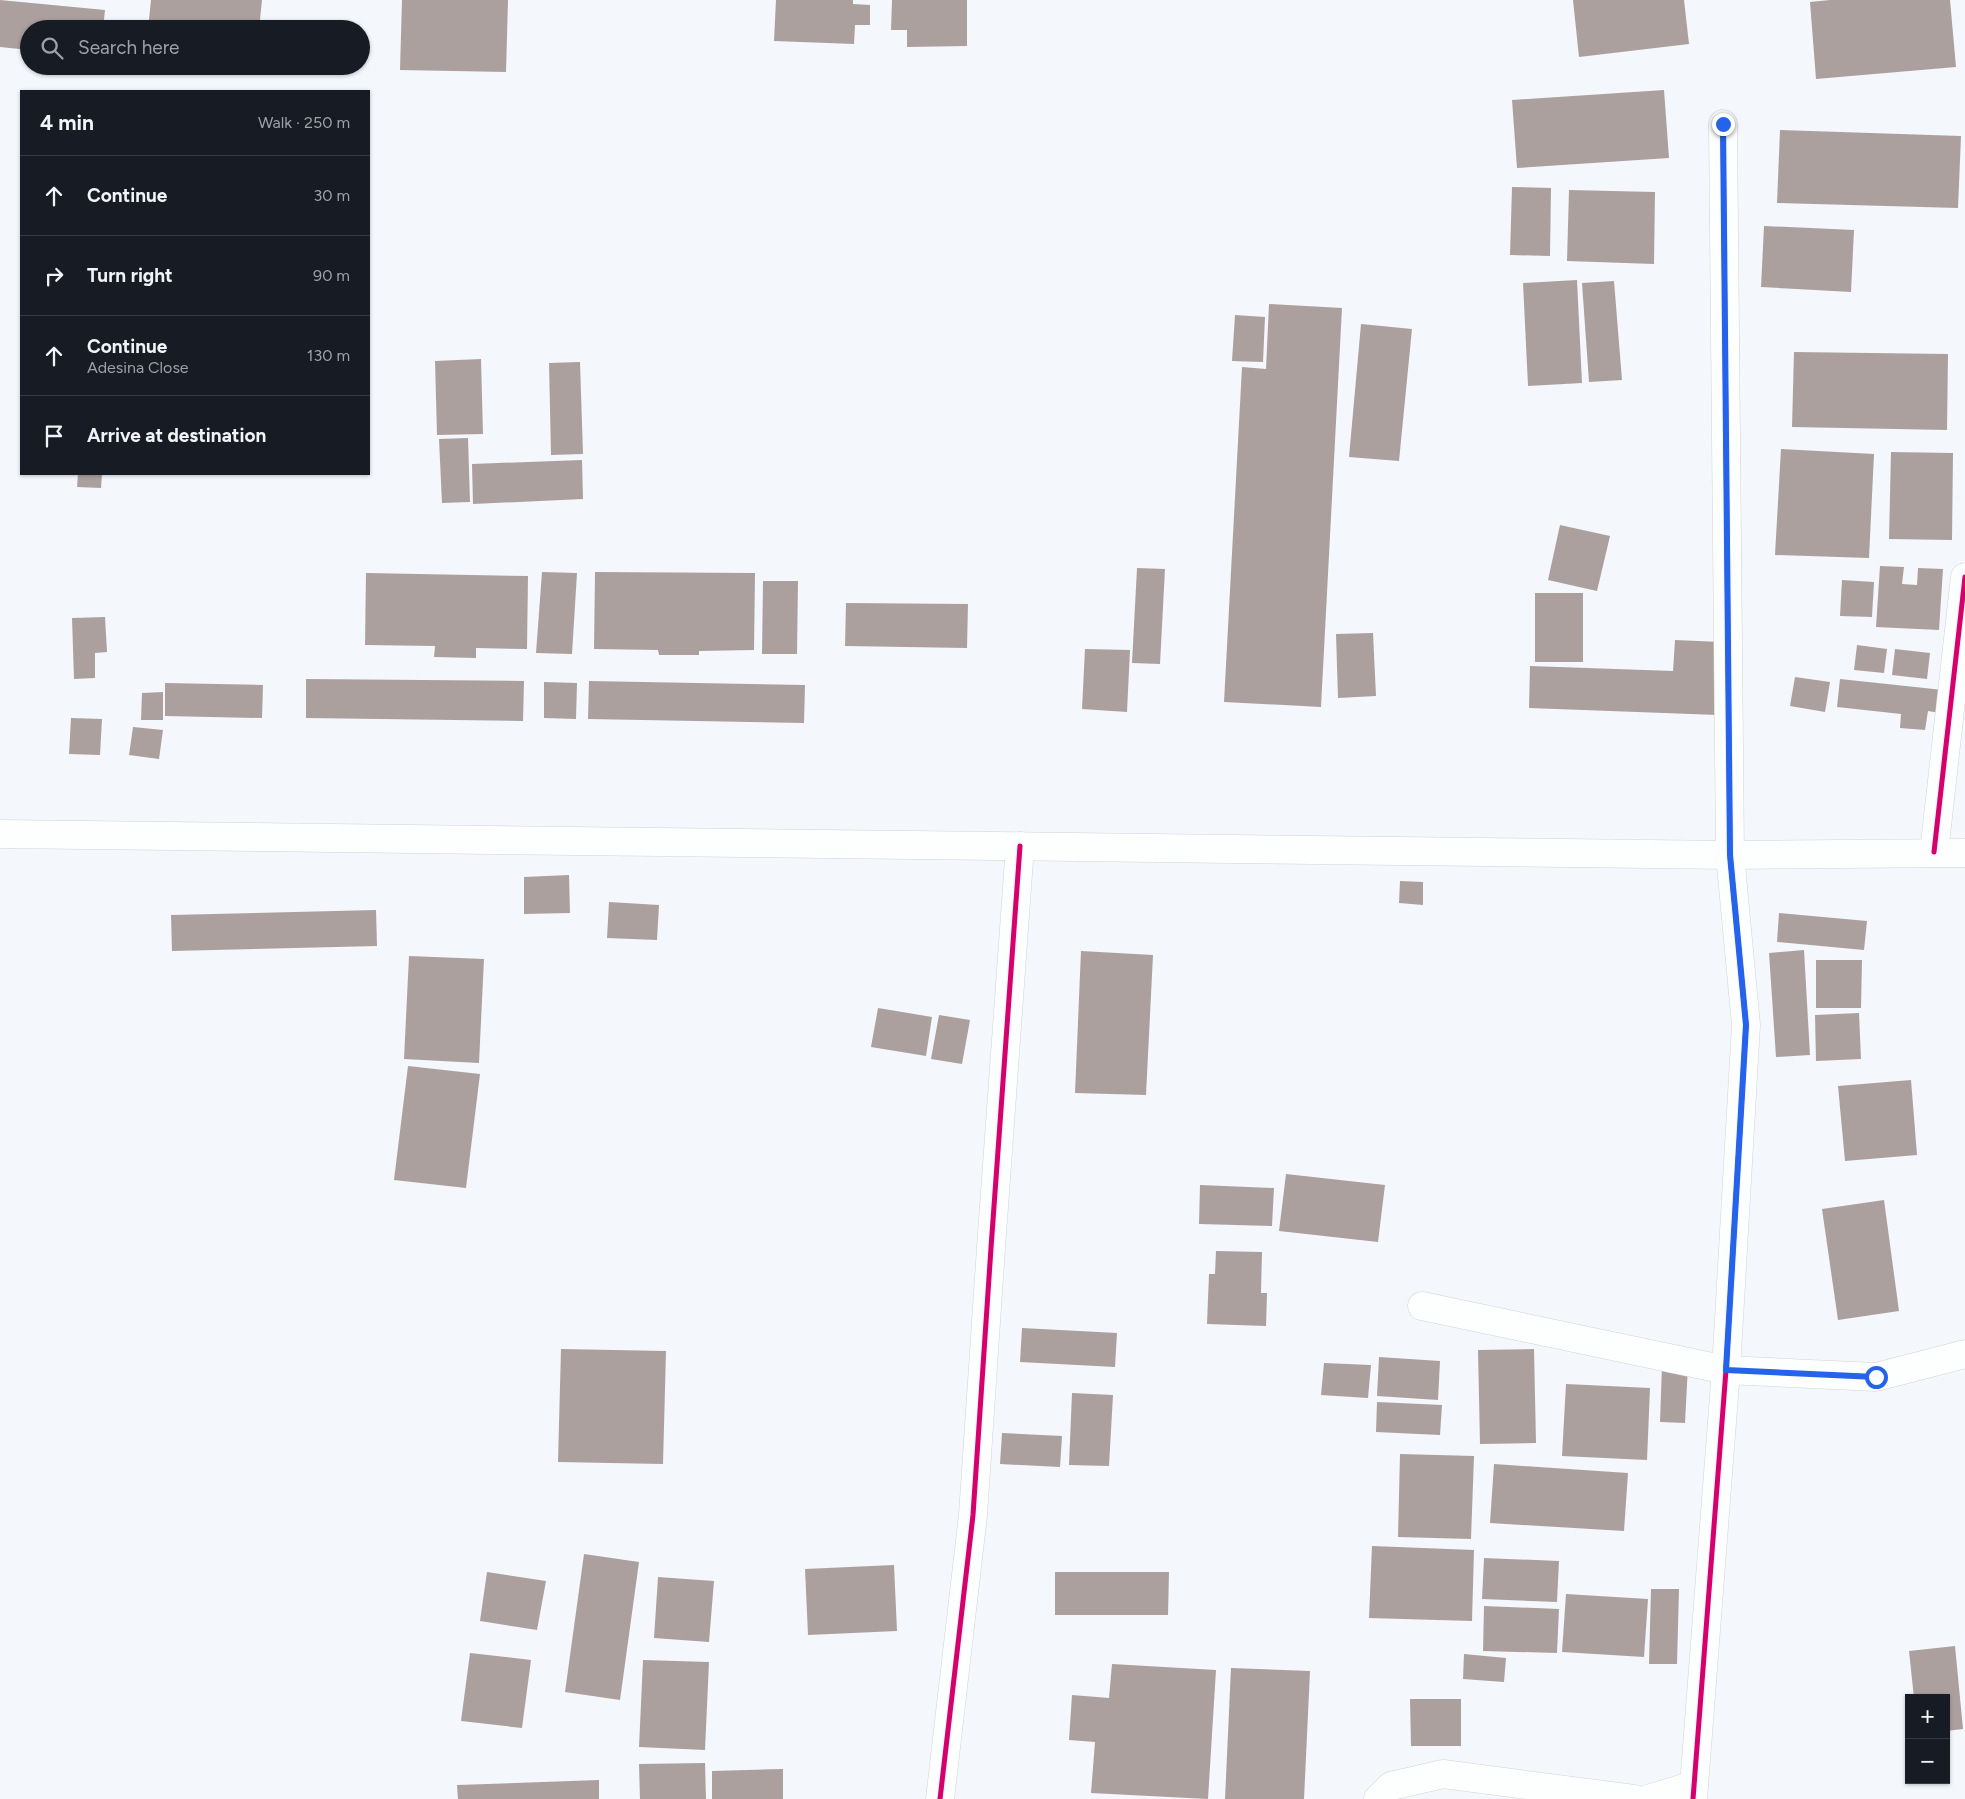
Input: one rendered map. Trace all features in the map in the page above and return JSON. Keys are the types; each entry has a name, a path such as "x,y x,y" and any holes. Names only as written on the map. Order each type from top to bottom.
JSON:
{"street":[{"path":"1648,1799 1694,1792 1726,1370 1746,1025 1730,855 1723,124"},
{"path":"1934,852 1965,577"},
{"path":"0,834 1730,855 1965,853"},
{"path":"940,1799 973,1515 990,1248 1020,846"},
{"path":"1422,1306 1726,1370 1876,1377 1965,1354"},
{"path":"1378,1799 1391,1786 1443,1774 1634,1799"}],"building":[{"path":"0,0 105,10 104,20 20,20 20,49 0,47"},
{"path":"151,0 262,0 260,20 149,20"},
{"path":"402,0 508,0 506,72 400,70"},
{"path":"776,0 853,0 853,4 870,5 870,25 855,25 854,44 774,41"},
{"path":"892,0 967,0 967,46 907,47 907,30 891,30"},
{"path":"1573,0 1684,0 1689,44 1579,57"},
{"path":"1830,0 1950,0 1956,67 1816,79 1810,2"},
{"path":"1664,90 1669,158 1517,168 1512,100"},
{"path":"1780,130 1961,136 1958,208 1777,203"},
{"path":"1512,187 1551,188 1550,256 1510,255"},
{"path":"1569,190 1655,192 1654,264 1567,261"},
{"path":"1764,226 1854,230 1851,292 1761,287"},
{"path":"1577,280 1582,383 1528,386 1523,283"},
{"path":"1614,281 1622,380 1589,382 1582,283"},
{"path":"1269,304 1342,308 1321,707 1224,702 1242,367 1266,369"},
{"path":"1235,315 1265,317 1263,362 1232,361"},
{"path":"1361,324 1412,329 1399,461 1349,457"},
{"path":"1794,352 1948,354 1947,430 1792,427"},
{"path":"481,359 483,434 437,435 435,361"},
{"path":"580,362 583,454 551,455 549,363"},
{"path":"468,438 470,502 442,503 439,439"},
{"path":"1781,449 1874,454 1869,558 1775,555"},
{"path":"1891,452 1953,453 1952,540 1889,539"},
{"path":"582,460 583,499 473,504 472,464"},
{"path":"78,475 102,475 101,488 77,487"},
{"path":"1560,525 1610,536 1597,591 1548,580"},
{"path":"1880,566 1904,567 1902,584 1917,585 1918,568 1943,569 1939,630 1876,627"},
{"path":"1137,568 1165,569 1160,664 1132,663"},
{"path":"542,572 577,573 572,654 536,653"},
{"path":"595,572 755,573 754,650 699,651 699,655 659,655 658,650 594,649"},
{"path":"366,573 528,576 527,649 476,648 476,658 434,657 435,646 365,645"},
{"path":"1842,580 1874,582 1872,617 1840,616"},
{"path":"763,581 798,581 797,654 762,654"},
{"path":"1535,593 1583,593 1583,662 1535,662"},
{"path":"846,603 968,604 967,648 845,646"},
{"path":"105,617 107,652 95,653 95,678 74,679 72,618"},
{"path":"1373,633 1376,696 1338,698 1336,634"},
{"path":"1675,640 1721,642 1718,715 1529,708 1530,666 1673,671"},
{"path":"1857,645 1887,649 1884,673 1854,670"},
{"path":"1085,649 1130,650 1127,712 1082,709"},
{"path":"1895,649 1930,653 1927,679 1892,675"},
{"path":"1795,677 1830,682 1825,712 1790,706"},
{"path":"306,679 524,681 523,721 306,718"},
{"path":"1840,679 1943,690 1940,713 1928,711 1925,730 1900,728 1901,714 1837,707"},
{"path":"589,681 805,685 804,723 588,719"},
{"path":"544,682 577,683 576,719 544,718"},
{"path":"165,683 263,685 262,718 165,716"},
{"path":"163,692 163,720 141,720 142,693"},
{"path":"71,718 102,719 100,755 69,754"},
{"path":"133,727 163,730 159,759 129,755"},
{"path":"569,875 570,913 524,914 524,877"},
{"path":"1400,881 1423,882 1423,905 1399,903"},
{"path":"609,902 659,905 657,940 607,938"},
{"path":"376,910 377,946 172,951 171,915"},
{"path":"1779,913 1867,921 1864,950 1777,942"},
{"path":"1804,950 1810,1055 1776,1057 1769,953"},
{"path":"1081,951 1153,955 1146,1095 1075,1093"},
{"path":"409,956 484,959 479,1063 404,1059"},
{"path":"1816,960 1862,960 1861,1008 1816,1008"},
{"path":"878,1008 932,1017 926,1056 871,1047"},
{"path":"1859,1013 1861,1059 1816,1061 1815,1015"},
{"path":"939,1015 970,1020 962,1064 931,1059"},
{"path":"408,1066 480,1074 466,1188 394,1180"},
{"path":"1911,1080 1917,1155 1845,1161 1838,1086"},
{"path":"1286,1174 1385,1185 1378,1242 1279,1231"},
{"path":"1200,1185 1274,1188 1272,1226 1199,1224"},
{"path":"1884,1200 1899,1311 1838,1320 1822,1209"},
{"path":"1216,1251 1262,1252 1261,1293 1267,1293 1266,1326 1207,1324 1209,1274 1215,1274"},
{"path":"1022,1328 1117,1333 1115,1367 1020,1362"},
{"path":"561,1349 666,1351 663,1464 558,1462"},
{"path":"1534,1349 1536,1443 1480,1444 1478,1350"},
{"path":"1379,1357 1440,1361 1438,1400 1377,1396"},
{"path":"1324,1363 1371,1365 1368,1398 1321,1395"},
{"path":"1662,1365 1688,1365 1685,1423 1660,1422"},
{"path":"1566,1384 1650,1388 1647,1460 1562,1456"},
{"path":"1072,1393 1113,1395 1109,1466 1069,1465"},
{"path":"1377,1402 1442,1405 1440,1435 1376,1432"},
{"path":"1002,1433 1062,1436 1060,1467 1000,1464"},
{"path":"1400,1454 1474,1456 1471,1539 1398,1537"},
{"path":"1494,1464 1628,1473 1624,1531 1490,1523"},
{"path":"1372,1546 1474,1550 1472,1621 1369,1618"},
{"path":"584,1554 639,1562 620,1700 565,1692"},
{"path":"1484,1558 1559,1561 1557,1602 1482,1599"},
{"path":"894,1565 897,1631 808,1635 805,1569"},
{"path":"487,1572 546,1581 537,1630 480,1621"},
{"path":"1055,1572 1169,1572 1168,1615 1055,1615"},
{"path":"658,1577 714,1581 709,1642 654,1638"},
{"path":"1651,1589 1679,1589 1677,1664 1649,1664"},
{"path":"1566,1594 1648,1599 1644,1657 1562,1652"},
{"path":"1484,1606 1559,1609 1557,1653 1483,1651"},
{"path":"1955,1646 1963,1729 1950,1731 1950,1694 1914,1694 1909,1651"},
{"path":"470,1653 531,1660 522,1728 461,1721"},
{"path":"1464,1654 1506,1658 1504,1682 1463,1679"},
{"path":"643,1660 709,1662 705,1750 639,1747"},
{"path":"1112,1664 1216,1670 1208,1799 1091,1793 1095,1742 1069,1740 1072,1695 1109,1698"},
{"path":"1231,1668 1310,1671 1304,1799 1225,1799"},
{"path":"1410,1699 1461,1699 1461,1746 1411,1746"},
{"path":"705,1763 706,1799 640,1799 639,1764"},
{"path":"783,1769 783,1799 712,1799 712,1771"},
{"path":"599,1780 599,1799 458,1799 457,1785"}],"cycle path":[{"path":"1693,1799 1726,1370 1746,1025 1730,855 1723,124"},
{"path":"1934,852 1965,577"},
{"path":"940,1799 973,1515 1020,846"}],"route":[{"path":"1723,124 1730,855 1746,1025 1726,1370 1876,1377"}]}
